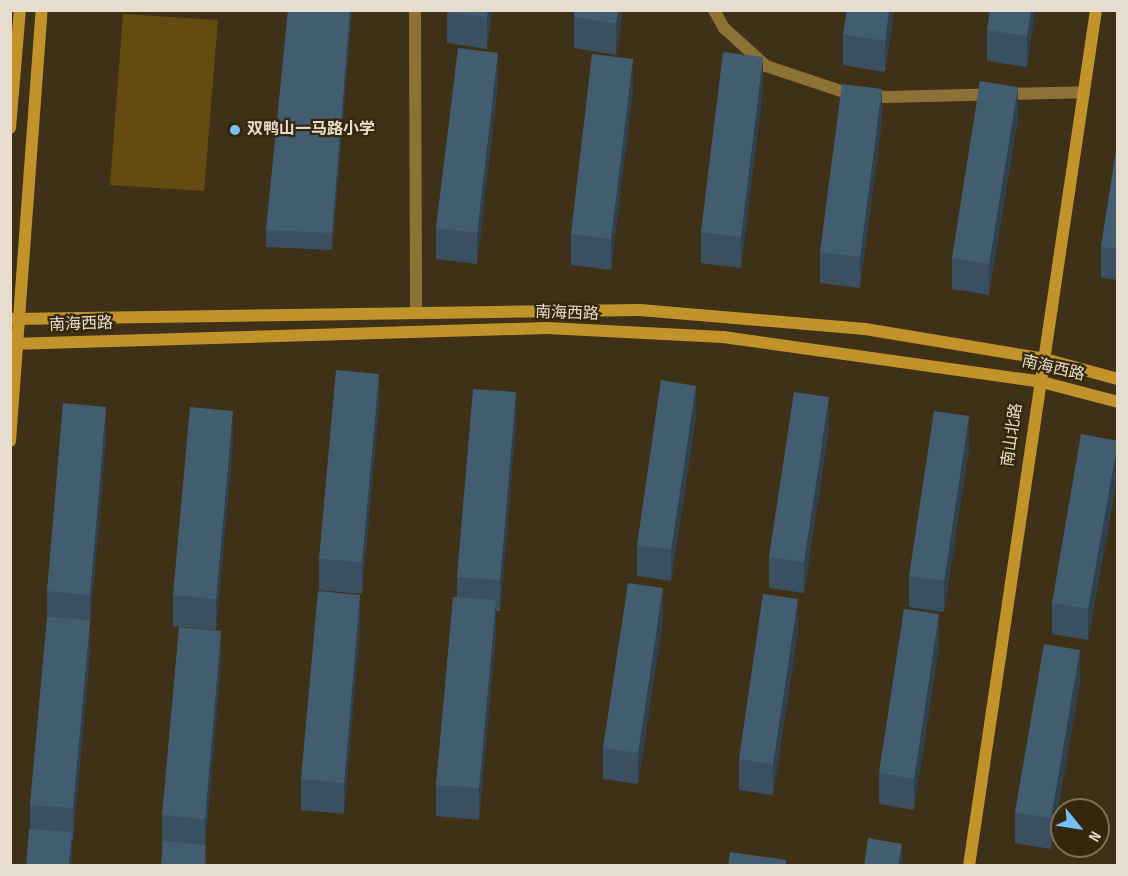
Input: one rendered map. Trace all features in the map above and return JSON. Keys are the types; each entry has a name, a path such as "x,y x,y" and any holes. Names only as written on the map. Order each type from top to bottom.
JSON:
{"street":[{"path":"10,128 20,10"},
{"path":"10,441 15,319 42,10"},
{"path":"415,10 416,311"},
{"path":"714,10 723,28 766,66 847,93 886,97 1084,92"},
{"name":"南山北路","path":"969,866 1041,358 1096,10"},
{"name":"南海西路","path":"15,319 585,309 740,316 865,329 1041,358 1118,379"},
{"name":"南海西路","path":"14,344 547,328 816,346 1038,381 1118,402"}],"shaded area":[{"path":"123,14 218,20 204,191 110,185"}],"building":[{"path":"288,10 350,10 332,233 266,230"},
{"path":"447,10 488,10 487,17 447,12"},
{"path":"575,10 618,10 616,24 574,17"},
{"path":"847,10 889,10 885,41 843,34"},
{"path":"990,10 1031,10 1027,36 987,30"},
{"path":"458,48 498,53 477,233 436,228"},
{"path":"723,52 763,57 741,237 701,232"},
{"path":"592,54 633,59 611,239 571,234"},
{"path":"980,81 1018,87 989,264 952,258"},
{"path":"842,84 882,89 860,257 820,252"},
{"path":"1118,138 1118,249 1101,247"},
{"path":"336,370 379,374 362,562 319,559"},
{"path":"661,380 696,386 671,550 637,545"},
{"path":"473,389 516,392 500,580 457,577"},
{"path":"794,392 829,397 804,562 769,557"},
{"path":"63,403 106,407 90,595 47,591"},
{"path":"190,407 233,411 216,599 173,595"},
{"path":"934,411 969,416 944,581 909,576"},
{"path":"1081,434 1118,441 1088,609 1052,603"},
{"path":"628,583 663,588 638,753 603,748"},
{"path":"318,591 360,595 344,783 301,779"},
{"path":"763,594 798,599 773,764 739,759"},
{"path":"453,597 496,600 479,788 436,785"},
{"path":"904,609 939,614 914,779 879,773"},
{"path":"47,617 90,620 73,808 30,805"},
{"path":"179,627 221,631 205,819 162,815"},
{"path":"1044,644 1080,650 1054,798 1050,798 1050,818 1015,812"},
{"path":"29,829 72,832 69,866 26,866"},
{"path":"868,838 902,844 898,866 864,866"},
{"path":"163,841 206,845 204,866 161,866"},
{"path":"730,852 786,860 786,866 728,866"}],"place":[{"name":"双鸭山一马路小学","path":"235,130"}]}
